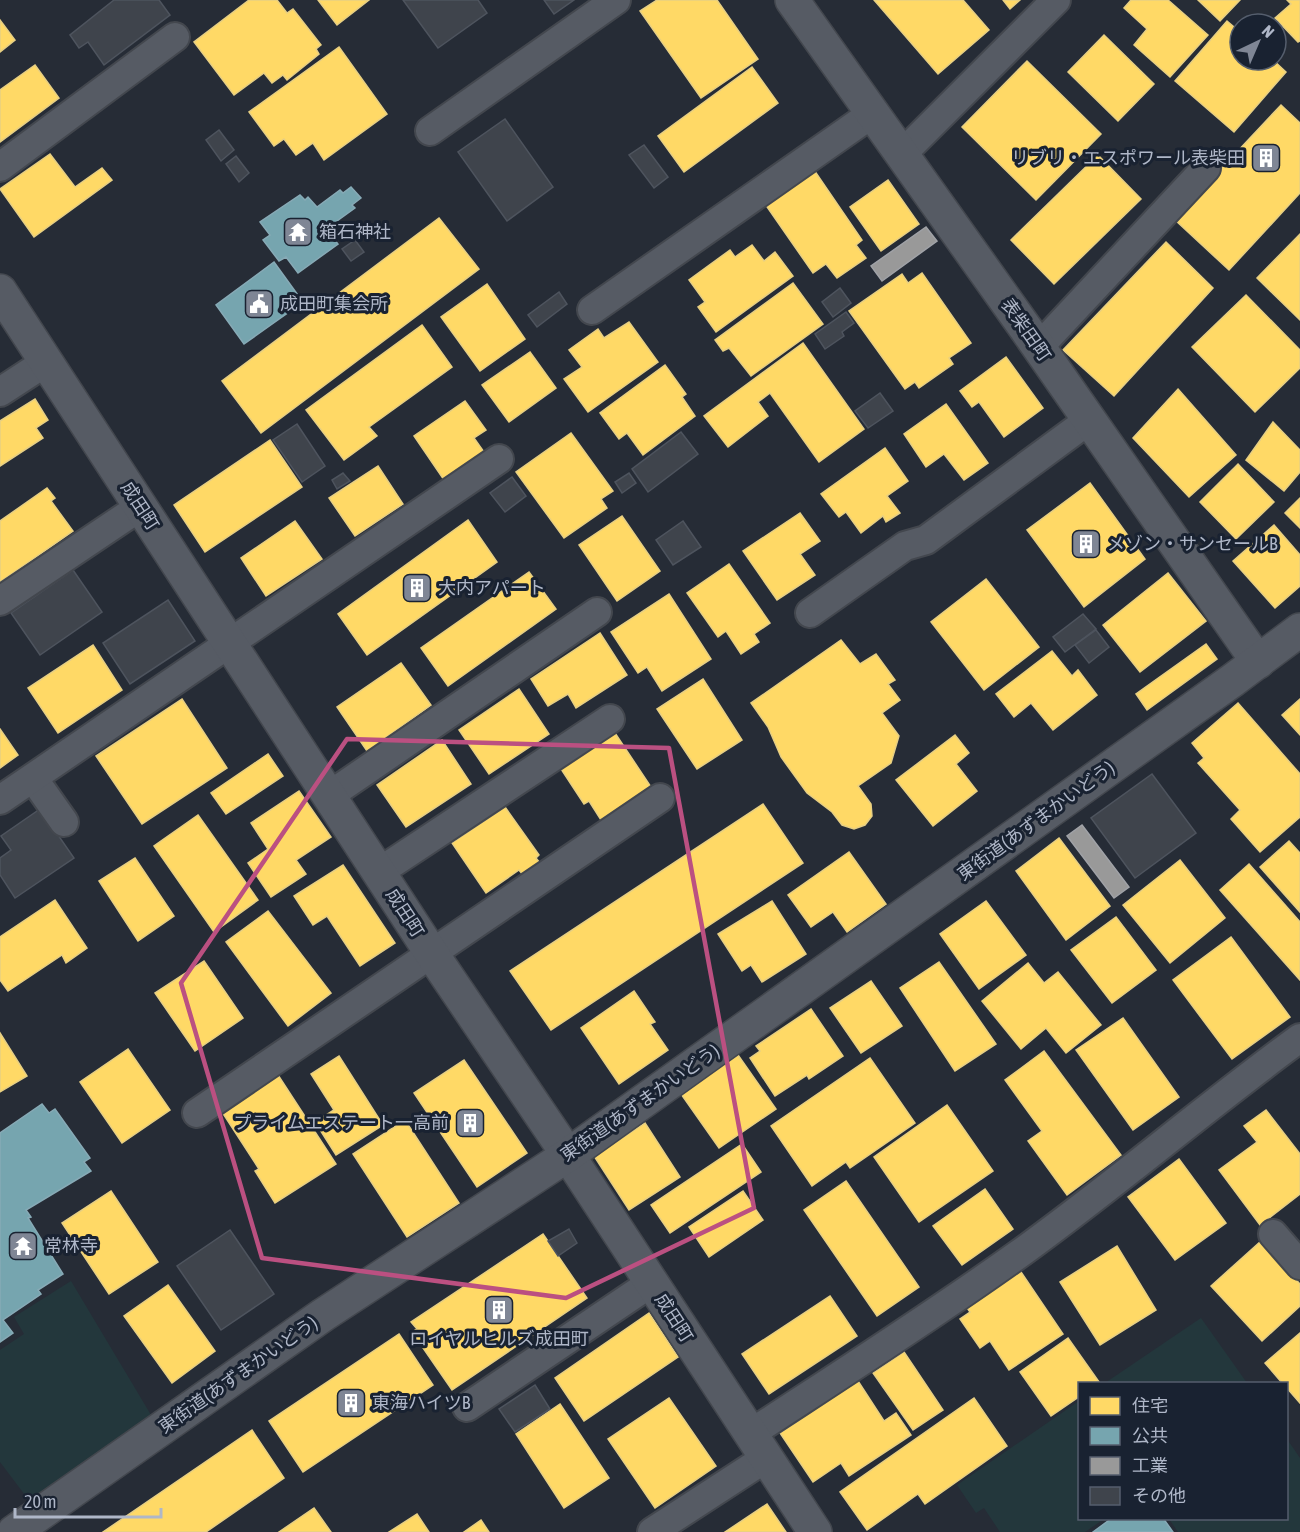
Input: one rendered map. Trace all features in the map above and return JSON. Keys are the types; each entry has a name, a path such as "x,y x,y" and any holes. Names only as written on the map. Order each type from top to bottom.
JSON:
{"street":[{"name":"表柴田町","path":"792,0 1039,347 1258,662"},
{"name":"成田町","path":"0,291 229,645 815,1532"},
{"name":"東街道(あずまかいどう)","path":"14,1532 323,1315 568,1155 1300,630"}],"lane":[{"path":"430,131 616,0"},
{"path":"902,154 1056,0"},
{"path":"0,167 175,38"},
{"path":"592,310 873,113"},
{"path":"1039,347 1206,168"},
{"path":"0,392 46,362"},
{"path":"810,613 905,546 926,540 1089,420"},
{"path":"0,800 499,459"},
{"path":"0,601 140,507"},
{"path":"330,795 597,612"},
{"path":"379,872 610,719"},
{"path":"33,778 64,822"},
{"path":"197,1113 660,798"},
{"path":"651,1532 758,1446 1019,1254 1300,1038"},
{"path":"1273,1234 1300,1265"},
{"path":"467,1407 651,1283"}],"highlighted area":[{"path":"347,739 669,748 754,1208 566,1298 262,1258 181,983"}],"green space":[{"path":"71,1281 154,1420 31,1503 0,1462 0,1350 24,1334 14,1317"},
{"path":"1201,1318 1246,1382 1106,1382"},
{"path":"1078,1402 1078,1520 1103,1520 1085,1532 1000,1532 984,1508 976,1513 957,1485"},
{"path":"1288,1440 1300,1458 1300,1532 1178,1532 1170,1520 1288,1520"}],"building: 住宅":[{"path":"249,0 277,0 287,13 293,9 321,45 316,49 319,54 287,80 283,75 272,83 264,73 234,95 194,42"},
{"path":"318,0 369,0 337,25"},
{"path":"657,0 717,0 758,59 701,98 640,11"},
{"path":"874,0 963,0 989,30 938,74"},
{"path":"1003,0 1020,0 1010,9"},
{"path":"1131,0 1168,0 1208,35 1170,77 1134,45 1147,29 1124,8"},
{"path":"1198,0 1240,0 1220,21"},
{"path":"1287,0 1300,0 1300,41 1298,42 1288,32 1288,12 1282,12 1291,4"},
{"path":"0,20 15,40 0,52"},
{"path":"1227,21 1228,72 1286,72 1234,132 1175,81"},
{"path":"1104,35 1154,84 1118,121 1068,72"},
{"path":"339,47 387,114 324,160 313,143 296,155 284,139 274,146 249,112"},
{"path":"1027,61 1101,134 1036,200 962,127"},
{"path":"35,65 59,98 0,142 0,90"},
{"path":"752,67 778,103 684,172 658,136"},
{"name":"リブリ・エスポワール表柴田","path":"1281,105 1300,123 1300,193 1229,270 1174,219"},
{"path":"50,154 75,187 102,168 112,180 34,237 0,189"},
{"path":"1098,155 1141,199 1054,284 1011,240"},
{"path":"814,170 862,240 856,245 866,258 837,278 826,264 813,273 765,204"},
{"path":"888,180 919,224 881,251 850,207"},
{"path":"439,218 479,269 261,433 222,381"},
{"path":"1300,234 1300,320 1257,278"},
{"path":"1166,242 1213,288 1114,396 1063,350"},
{"path":"752,245 764,261 775,252 793,276 716,332 698,307 705,302 689,280 730,250 735,257"},
{"path":"922,273 971,343 949,358 953,364 919,388 915,382 905,389 849,311 902,274 908,283"},
{"path":"793,283 823,324 751,376 729,348 723,351 715,340"},
{"path":"487,284 525,339 480,371 441,317"},
{"path":"1246,295 1300,350 1300,368 1255,412 1192,347"},
{"path":"629,322 658,362 588,412 564,379 582,367 569,350 598,329 604,338"},
{"path":"422,325 452,367 369,427 377,436 344,460 306,410"},
{"path":"803,343 864,429 819,462 770,393 758,402 768,416 728,447 704,416"},
{"path":"530,352 556,388 509,422 482,385"},
{"path":"1006,357 1043,408 1004,437 979,402 972,407 960,391"},
{"path":"665,365 686,394 682,397 695,416 643,455 627,433 619,439 600,413"},
{"path":"1178,389 1236,455 1189,497 1133,438"},
{"path":"35,399 48,420 36,428 43,438 0,466 0,421"},
{"path":"465,401 486,430 474,438 484,452 444,480 414,436"},
{"path":"946,404 988,463 964,480 944,454 926,467 904,434"},
{"path":"1273,422 1300,450 1300,472 1284,491 1246,460"},
{"path":"571,433 613,491 601,499 607,508 564,538 516,472"},
{"path":"270,440 302,487 205,552 174,505"},
{"path":"885,448 908,481 887,496 900,513 886,522 883,516 861,533 846,512 839,517 821,494"},
{"path":"1238,464 1274,502 1236,539 1200,502"},
{"path":"378,466 403,504 355,536 329,498"},
{"name":"メゾン・サンセールB","path":"1090,483 1145,559 1084,607 1027,530"},
{"path":"47,488 55,498 51,501 73,531 0,582 0,521"},
{"path":"1300,498 1300,528 1285,513"},
{"path":"800,513 820,541 800,554 815,575 777,600 743,551"},
{"path":"622,516 660,571 617,601 579,545"},
{"name":"大内アパート","path":"468,520 497,562 367,655 338,614"},
{"path":"295,521 322,559 266,596 241,558"},
{"path":"1274,525 1300,555 1300,586 1275,608 1233,561"},
{"path":"729,564 770,623 754,634 759,642 741,654 726,631 718,637 687,593"},
{"path":"529,572 556,609 448,686 421,648"},
{"path":"1168,573 1206,621 1140,672 1103,625"},
{"path":"986,579 1039,647 984,690 931,622"},
{"path":"669,594 711,659 662,691 647,667 638,673 611,632"},
{"path":"600,633 627,675 576,708 568,694 548,706 531,679"},
{"path":"841,640 860,664 876,654 895,680 888,684 900,700 882,713 899,736 891,763 858,786 871,804 872,816 865,825 854,829 842,825 832,812 807,793 781,757 768,727 751,703"},
{"path":"1206,644 1217,659 1147,710 1136,694"},
{"path":"93,645 122,690 58,733 28,688"},
{"path":"1052,651 1072,676 1078,670 1097,695 1053,730 1031,703 1014,717 996,694"},
{"path":"401,663 431,705 367,751 337,707"},
{"path":"703,679 742,740 697,769 657,709"},
{"path":"519,689 549,734 489,774 459,730"},
{"path":"182,699 227,768 142,824 96,756"},
{"path":"1300,699 1300,735 1282,715"},
{"path":"1238,703 1300,774 1300,817 1260,852 1231,819 1240,810 1198,763 1204,758 1192,743"},
{"path":"0,729 18,755 0,768"},
{"path":"615,733 651,787 601,820 589,801 584,804 561,769"},
{"path":"955,735 969,753 956,764 977,791 933,826 896,780"},
{"path":"442,740 471,784 406,827 377,785"},
{"path":"268,754 283,776 226,814 211,793"},
{"path":"299,791 331,837 296,860 306,874 271,897 248,863 268,849 251,823"},
{"path":"763,804 803,863 551,1030 510,971"},
{"path":"505,807 539,855 536,858 540,863 523,875 519,870 486,893 452,843"},
{"path":"198,815 258,900 214,932 154,846"},
{"path":"1059,838 1110,906 1066,940 1016,871"},
{"path":"1289,841 1300,853 1300,912 1260,867"},
{"path":"849,852 886,904 847,932 833,912 811,927 788,895"},
{"path":"135,858 174,916 138,941 99,881"},
{"path":"1180,860 1225,918 1170,963 1123,905"},
{"path":"1249,864 1300,922 1300,980 1220,890"},
{"path":"343,865 395,943 360,966 327,916 313,925 294,896"},
{"path":"55,900 87,948 66,963 62,955 8,991 0,980 0,937"},
{"path":"772,901 806,954 762,982 751,965 742,971 718,934"},
{"path":"986,901 1026,955 979,989 940,934"},
{"path":"268,911 331,993 288,1026 226,942"},
{"path":"1116,917 1156,970 1112,1003 1071,950"},
{"path":"1231,937 1290,1017 1232,1059 1173,980"},
{"path":"204,961 243,1018 195,1051 155,993"},
{"path":"939,962 996,1044 955,1071 900,988"},
{"path":"1028,963 1044,983 1058,972 1101,1025 1066,1053 1046,1028 1021,1049 982,1001"},
{"path":"871,981 902,1026 861,1053 830,1008"},
{"path":"634,991 655,1022 650,1024 668,1050 619,1084 581,1028"},
{"path":"811,1009 843,1056 809,1079 807,1075 775,1096 750,1058 760,1051 756,1046"},
{"path":"1123,1018 1179,1097 1133,1130 1076,1050"},
{"path":"0,1033 27,1076 0,1092"},
{"path":"128,1049 170,1110 122,1143 80,1082"},
{"path":"1044,1051 1121,1155 1067,1195 1028,1141 1042,1131 1005,1080"},
{"path":"738,1055 776,1109 719,1148 681,1094"},
{"path":"339,1056 383,1125 336,1155 315,1122 334,1110 311,1074"},
{"path":"870,1058 915,1123 850,1168 846,1162 812,1186 771,1126"},
{"name":"プライムエステート一高前","path":"464,1060 527,1153 477,1187 414,1093"},
{"path":"278,1075 336,1164 275,1203 255,1171 259,1169 222,1112"},
{"path":"947,1105 993,1171 919,1222 874,1157"},
{"path":"1266,1110 1300,1154 1300,1194 1260,1225 1219,1170 1257,1142 1244,1126"},
{"path":"405,1120 459,1203 407,1237 353,1154"},
{"path":"645,1123 680,1177 629,1210 594,1156"},
{"path":"742,1144 761,1172 670,1233 651,1205"},
{"path":"1179,1159 1226,1223 1175,1260 1128,1197"},
{"path":"846,1181 919,1287 877,1316 804,1210"},
{"path":"985,1189 1013,1229 962,1265 933,1226"},
{"path":"111,1191 158,1262 109,1294 62,1223"},
{"path":"743,1191 763,1220 709,1257 689,1227"},
{"name":"ロイヤルヒルズ成田町","path":"543,1234 587,1298 452,1390 412,1332 417,1329 411,1322"},
{"path":"1261,1241 1300,1284 1300,1306 1262,1341 1211,1286"},
{"path":"1117,1246 1156,1310 1100,1345 1060,1282"},
{"path":"1019,1269 1063,1334 1009,1370 990,1341 980,1348 960,1319 970,1312 965,1305"},
{"path":"168,1285 215,1351 172,1383 124,1316"},
{"path":"830,1296 857,1336 769,1394 742,1354"},
{"path":"649,1313 678,1357 584,1421 555,1378"},
{"path":"1300,1333 1300,1403 1288,1389 1288,1382 1281,1382 1265,1363"},
{"name":"東海ハイツB","path":"399,1334 433,1385 303,1472 269,1421"},
{"path":"1068,1338 1099,1382 1078,1382 1078,1397 1051,1416 1020,1372"},
{"path":"904,1352 943,1410 913,1430 873,1373"},
{"path":"858,1381 884,1421 896,1413 911,1435 849,1476 841,1463 813,1482 780,1433"},
{"path":"669,1398 716,1466 655,1508 608,1439"},
{"path":"974,1398 1007,1446 925,1504 918,1494 867,1530 840,1492"},
{"path":"560,1404 609,1478 564,1508 516,1434"},
{"path":"252,1430 284,1478 206,1532 103,1532"},
{"path":"767,1504 786,1532 725,1532"},
{"path":"314,1508 331,1532 279,1532"},
{"path":"417,1514 429,1532 389,1532"},
{"path":"481,1520 489,1532 464,1532"}],"building: 公共":[{"name":"箱石神社","path":"351,187 361,198 352,205 355,208 326,229 338,244 298,273 286,257 279,261 263,240 270,235 260,222 300,195 305,200 308,197 317,207 340,190 343,193"},
{"name":"成田町集会所","path":"274,262 303,302 244,344 216,305"},
{"name":"常林寺","path":"42,1104 49,1113 55,1109 90,1158 84,1162 91,1171 26,1210 31,1217 28,1218 63,1274 38,1290 41,1294 3,1320 13,1333 0,1342 0,1133"},
{"path":"1109,1520 1164,1520 1173,1532 1093,1532"}],"building: 工業":[{"path":"926,227 937,241 882,281 871,266"},
{"path":"1082,825 1129,887 1114,898 1067,836"}],"building: その他":[{"path":"114,0 159,0 170,15 104,65 88,42 79,48 70,35"},
{"path":"403,0 478,0 487,13 438,48"},
{"path":"544,0 574,0 554,14"},
{"path":"505,119 553,187 507,221 458,152"},
{"path":"219,130 234,150 221,161 206,140"},
{"path":"644,145 668,177 654,188 629,155"},
{"path":"236,156 249,173 239,182 226,164"},
{"path":"355,240 364,252 351,261 342,249"},
{"path":"840,288 851,303 833,317 822,302"},
{"path":"559,292 567,304 537,327 528,315"},
{"path":"846,312 854,323 842,332 844,336 825,349 815,334"},
{"path":"880,393 893,411 868,428 855,411"},
{"path":"297,424 325,466 302,482 273,440"},
{"path":"681,432 698,454 648,492 632,469"},
{"path":"343,473 350,481 337,489 332,480"},
{"path":"629,473 636,483 622,493 615,482"},
{"path":"512,477 526,496 505,512 490,493"},
{"path":"683,521 701,547 673,565 656,540"},
{"path":"73,570 102,612 40,655 11,613"},
{"path":"168,600 195,641 130,684 103,643"},
{"path":"1083,614 1096,629 1065,652 1053,637"},
{"path":"1096,630 1109,647 1089,663 1075,645"},
{"path":"1152,774 1196,833 1135,878 1091,818"},
{"path":"40,809 74,858 15,898 0,875 0,858 11,850 1,836"},
{"path":"569,1229 577,1243 558,1256 548,1241"},
{"path":"230,1230 274,1294 221,1330 177,1266"},
{"path":"535,1385 550,1409 515,1432 499,1409"}],"place":[{"name":"リブリ・エスポワール表柴田","path":"1266,158"},
{"name":"箱石神社","path":"298,232"},
{"name":"成田町集会所","path":"259,304"},
{"name":"メゾン・サンセールB","path":"1086,544"},
{"name":"大内アパート","path":"417,588"},
{"name":"プライムエステート一高前","path":"470,1123"},
{"name":"常林寺","path":"23,1246"},
{"name":"ロイヤルヒルズ成田町","path":"499,1310"},
{"name":"東海ハイツB","path":"351,1403"}]}
